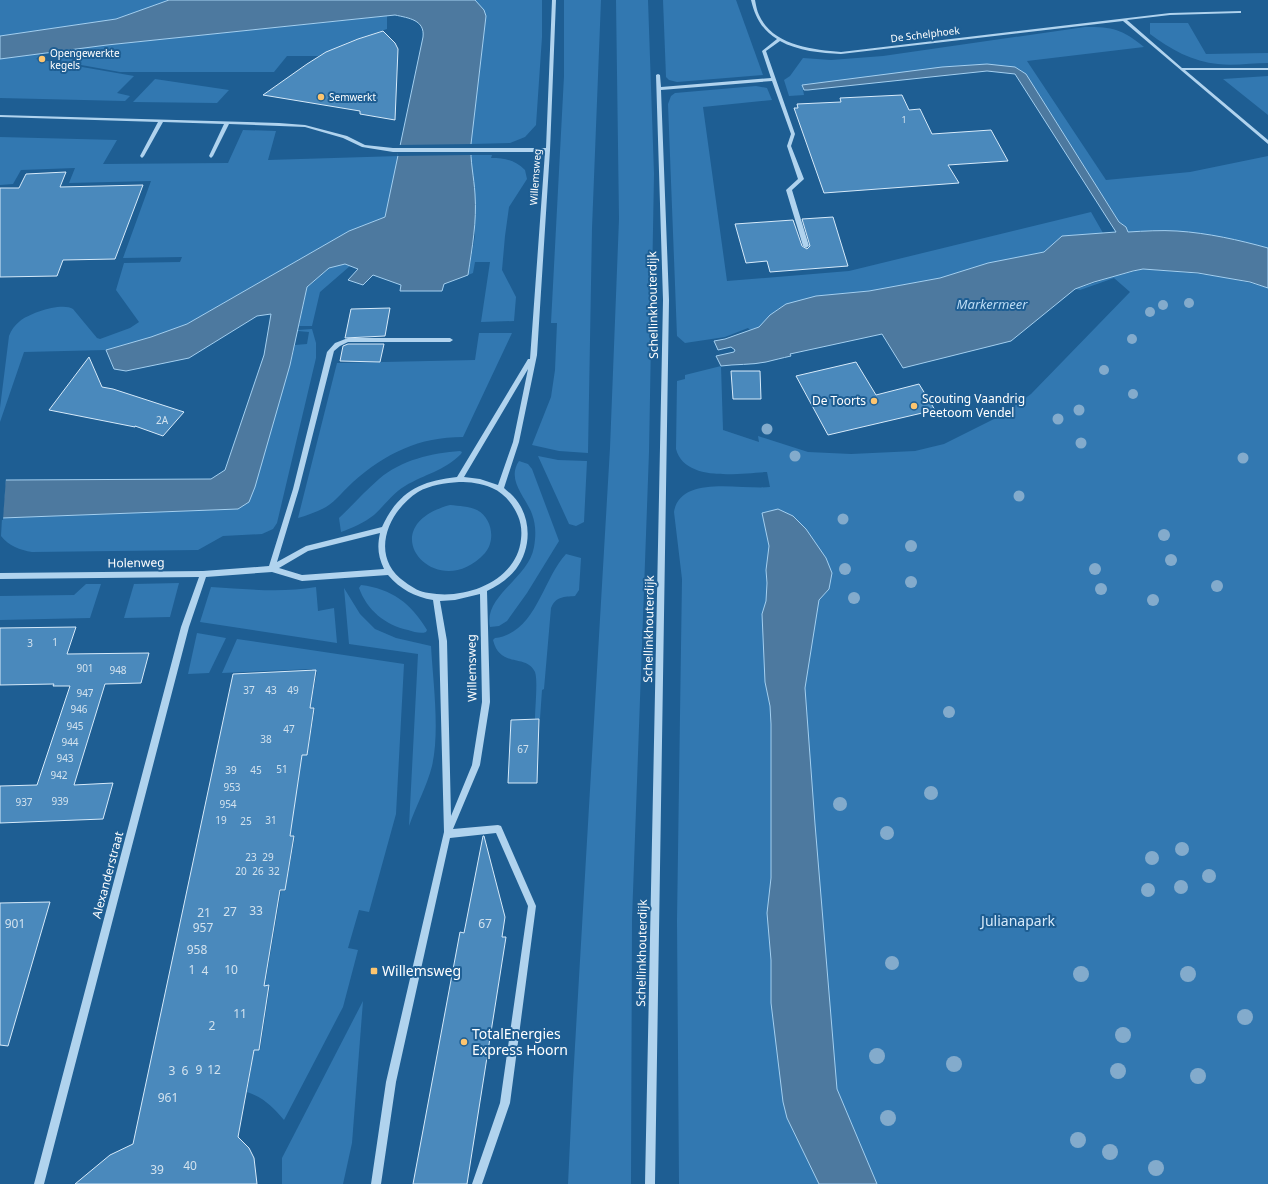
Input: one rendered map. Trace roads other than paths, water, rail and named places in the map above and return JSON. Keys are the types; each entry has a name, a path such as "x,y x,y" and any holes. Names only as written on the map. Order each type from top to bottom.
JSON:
{"street":[{"name":"Willemsweg","path":"500,489 516,442 534,355 548,150 554,0"},
{"name":"De Schelphoek","path":"753,0 760,22 779,40 807,50 841,53 1170,14 1238,12"},
{"path":"1123,20 1268,143"},
{"path":"779,40 764,51 793,134 789,146 801,179 789,190 806,246"},
{"path":"1181,69 1268,69"},
{"name":"Schellinkhouterdijk","path":"650,1184 666,300 658,74"},
{"path":"659,89 774,79"},
{"path":"0,116 305,126 345,137 364,146 393,150 548,150"},
{"path":"142,156 161,121"},
{"path":"211,156 227,123"},
{"path":"272,569 296,489 330,352 340,342 348,340 450,340"},
{"name":"Willemsweg","path":"459,479 534,355"},
{"path":"459,479 481,481 500,489 515,502 524,520 525,540 518,559 504,577 483,590 460,598 436,598 416,593 406,588 388,572 380,551 383,529 394,509 411,493 435,482 459,479"},
{"name":"Holenweg","path":"272,569 306,550 383,529"},
{"name":"Holenweg","path":"0,576 203,574 272,569 302,578 388,572"},
{"name":"Alexanderstraat","path":"39,1184 185,627 203,574"},
{"name":"Willemsweg","path":"376,1184 391,1082 447,834 476,765 486,702 483,590"},
{"name":"Willemsweg","path":"436,598 443,641 447,834"},
{"path":"447,834 498,829 532,906 505,1103 477,1184"}],"water":[{"path":"169,0 475,0 484,10 486,16 471,144 475,215 474,235 468,275 444,284 442,291 400,291 401,285 373,275 363,285 348,280 358,269 345,264 329,268 307,287 290,365 255,487 249,502 238,509 2,518 5,480 211,479 225,470 264,355 271,314 257,316 189,358 126,371 114,369 106,350 151,337 187,324 349,231 385,217 423,37 423,31 419,23 411,19 395,15 107,45 0,59 0,36 116,19"},
{"name":"Markermeer","path":"987,64 1015,67 1026,74 1119,222 1126,227 1128,232 1165,231 1200,233 1268,248 1268,288 1250,282 1198,273 1143,269 1094,282 1075,289 1011,341 903,368 882,334 790,354 791,356 766,362 721,366 716,356 734,352 735,350 731,347 718,350 714,341 725,339 759,327 770,315 786,304 816,296 869,291 940,278 988,263 1044,252 1062,236 1116,232 1015,74 987,71 808,90 804,90 802,85 942,67"},
{"path":"778,509 793,516 806,529 826,558 832,573 829,589 819,600 805,688 815,824 837,1089 877,1184 819,1184 787,1118 783,1102 771,1003 771,960 767,913 771,878 771,724 770,706 765,682 762,614 766,601 766,570 769,546 762,513"}],"place":[{"name":"Opengewerkte kegels","path":"42,59"},
{"name":"Semwerkt","path":"321,97"},
{"name":"De Toorts","path":"874,401"},
{"name":"Scouting Vaandrig Peetoom Vendel","path":"914,406"},
{"name":"Willemsweg","path":"374,971"},
{"name":"TotalEnergies Express Hoorn","path":"464,1042"}],"park label":[{"name":"Julianapark","path":"1018,921"}]}
